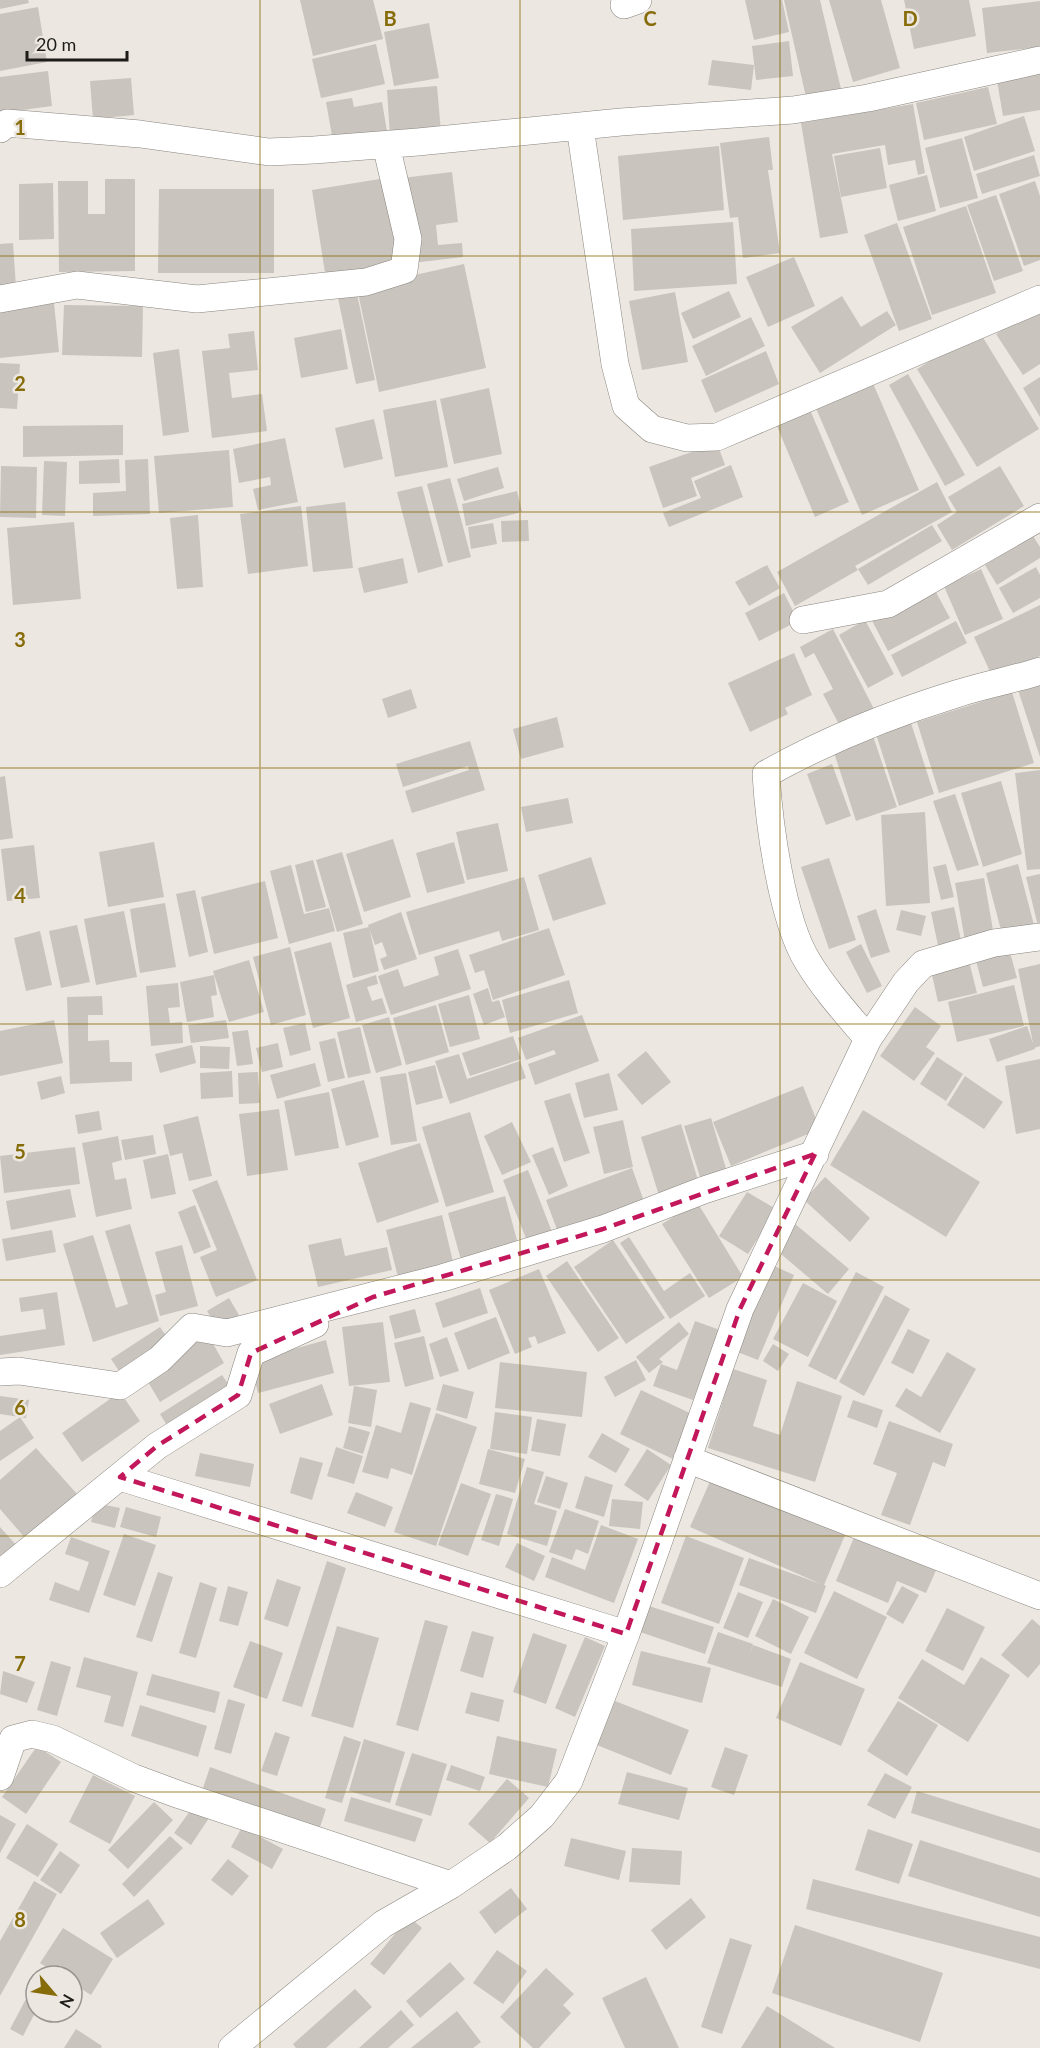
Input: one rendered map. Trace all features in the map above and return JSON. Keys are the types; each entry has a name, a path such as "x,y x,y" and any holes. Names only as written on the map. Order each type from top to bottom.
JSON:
{"street":[{"path":"0,129 7,123 140,134 269,152 386,145 513,131 793,110 868,99 1040,60"},
{"path":"580,127 615,364 626,406 652,429 687,438 717,437 1040,299"},
{"path":"0,299 77,285 197,299 366,282 404,270 408,239 386,145"},
{"path":"803,620 888,604 1040,517"},
{"path":"868,1039 807,960 788,912 768,813 766,774 798,756 843,736 933,702 1040,671"},
{"path":"232,2048 383,1924 451,1885 507,1847 542,1816 570,1781 626,1634 740,1309 868,1039 906,982 923,964 994,943 1040,937"},
{"path":"0,1372 19,1371 120,1386 160,1359 192,1327 227,1333 373,1297 603,1229 704,1190 814,1154"},
{"path":"0,1574 157,1446 238,1395 251,1353 373,1297"},
{"path":"687,1459 1040,1596"},
{"path":"120,1477 626,1634"},
{"path":"0,1777 13,1739 32,1734 53,1739 134,1778 180,1795 451,1885"}],"highlighted area":[{"path":"815,1154 740,1309 626,1634 120,1477 157,1446 238,1395 251,1353 373,1297 603,1229"}],"building":[{"path":"0,0 28,0 29,3 0,9"},
{"path":"300,0 373,0 383,39 313,56"},
{"path":"745,0 782,0 789,32 754,40"},
{"path":"784,0 820,0 841,89 806,97"},
{"path":"829,0 881,0 900,68 853,82"},
{"path":"904,0 969,0 976,36 914,49"},
{"path":"1040,1 1040,47 987,53 982,8"},
{"path":"38,7 47,62 0,71 0,14"},
{"path":"429,23 439,78 394,86 384,32"},
{"path":"789,41 793,76 756,80 752,46"},
{"path":"376,44 385,84 321,98 312,59"},
{"path":"712,60 754,65 751,90 708,85"},
{"path":"48,71 52,106 0,113 0,77"},
{"path":"1040,73 1040,110 1003,116 997,81"},
{"path":"131,78 134,115 93,119 90,81"},
{"path":"437,86 441,132 390,137 387,90"},
{"path":"988,87 997,124 924,140 916,103"},
{"path":"352,98 354,107 382,102 388,137 334,147 326,102"},
{"path":"913,104 925,173 918,175 915,160 888,165 885,145 832,154 848,233 820,238 801,123"},
{"path":"1024,116 1035,151 974,171 964,137"},
{"path":"769,137 773,170 768,170 780,253 743,258 738,217 730,218 720,143"},
{"path":"962,138 978,198 940,208 925,148"},
{"path":"719,146 724,210 623,220 618,156"},
{"path":"880,148 887,188 841,197 834,156"},
{"path":"1034,155 1040,176 982,194 976,174"},
{"path":"452,172 458,222 436,225 438,245 462,243 463,257 412,263 402,178"},
{"path":"927,175 936,211 898,221 889,185"},
{"path":"386,178 400,267 326,279 312,190"},
{"path":"105,179 135,179 135,271 59,272 58,181 88,181 88,214 105,214"},
{"path":"1035,181 1040,196 1040,260 1024,266 999,194"},
{"path":"53,183 54,239 19,240 19,184"},
{"path":"159,189 274,189 274,273 158,273"},
{"path":"996,195 1023,271 994,281 967,205"},
{"path":"966,206 996,293 932,315 903,227"},
{"path":"733,222 737,284 634,291 631,229"},
{"path":"897,223 932,319 899,331 864,235"},
{"path":"13,243 16,287 0,288 0,244"},
{"path":"794,257 815,306 768,327 746,277"},
{"path":"464,264 486,368 379,392 357,288"},
{"path":"729,291 741,317 693,339 681,313"},
{"path":"675,292 688,362 642,370 629,301"},
{"path":"357,294 375,380 356,384 338,298"},
{"path":"842,296 861,327 887,311 896,325 820,373 791,327"},
{"path":"54,303 59,352 0,358 0,309"},
{"path":"64,305 143,306 142,357 62,355"},
{"path":"1040,306 1040,364 1023,375 996,334"},
{"path":"751,317 765,346 706,376 692,346"},
{"path":"341,329 348,369 301,378 294,338"},
{"path":"254,331 258,370 229,373 232,398 262,394 267,431 212,438 202,351 230,348 228,334"},
{"path":"979,331 1039,429 977,467 917,369"},
{"path":"179,349 189,432 163,436 153,353"},
{"path":"766,351 779,384 715,413 701,380"},
{"path":"0,363 20,364 17,409 0,408"},
{"path":"908,374 965,475 945,486 889,385"},
{"path":"1040,377 1040,417 1023,388"},
{"path":"872,381 919,490 862,515 815,406"},
{"path":"489,388 502,454 454,464 440,399"},
{"path":"436,400 448,467 395,477 383,410"},
{"path":"808,405 849,502 815,517 774,419"},
{"path":"374,419 383,459 344,468 335,428"},
{"path":"123,425 123,455 23,457 23,426"},
{"path":"285,438 298,502 258,510 253,489 271,485 270,477 239,483 233,449"},
{"path":"717,443 725,465 691,478 697,496 663,508 649,467"},
{"path":"229,450 233,507 159,513 154,456"},
{"path":"119,459 120,483 79,484 79,461"},
{"path":"148,459 150,514 93,516 93,493 126,491 125,460"},
{"path":"44,461 67,462 65,516 42,515"},
{"path":"731,465 743,497 669,527 663,513 701,498 694,481"},
{"path":"1,466 37,467 36,518 0,517"},
{"path":"1000,466 1024,506 952,550 937,525 957,512 948,497"},
{"path":"498,467 504,488 464,501 457,479"},
{"path":"450,478 471,557 448,563 427,484"},
{"path":"937,482 952,512 855,566 858,570 795,606 777,572"},
{"path":"422,486 443,566 418,573 397,492"},
{"path":"517,491 522,512 466,526 462,504"},
{"path":"345,502 353,568 313,572 306,507"},
{"path":"301,506 308,566 248,574 240,514"},
{"path":"198,515 203,587 177,589 170,518"},
{"path":"528,520 529,541 502,542 501,521"},
{"path":"74,522 81,599 13,605 7,528"},
{"path":"493,523 497,544 471,549 468,527"},
{"path":"932,525 942,541 868,585 858,569"},
{"path":"1033,536 1040,547 1040,558 997,585 985,565"},
{"path":"403,558 408,583 364,593 358,568"},
{"path":"767,565 780,588 749,606 735,582"},
{"path":"1036,567 1040,575 1040,598 1013,613 999,588"},
{"path":"981,569 1003,619 965,635 944,586"},
{"path":"932,585 950,618 888,651 870,617"},
{"path":"784,593 798,621 759,641 745,613"},
{"path":"1040,605 1040,656 993,678 974,637"},
{"path":"865,620 894,674 868,688 839,635"},
{"path":"956,621 967,643 902,677 891,655"},
{"path":"833,629 876,713 842,730 823,694 833,689 814,653 805,658 800,647"},
{"path":"794,653 812,695 785,708 788,714 750,732 728,683"},
{"path":"1040,683 1040,757 1018,690"},
{"path":"411,689 417,708 388,718 382,699"},
{"path":"1012,692 1034,763 939,793 917,722"},
{"path":"557,717 564,747 521,759 513,729"},
{"path":"911,723 934,794 899,806 876,734"},
{"path":"872,733 897,807 856,821 832,746"},
{"path":"470,741 485,790 412,813 405,791 469,770 468,766 403,787 396,764"},
{"path":"832,764 851,816 826,825 807,774"},
{"path":"1040,770 1040,869 1027,870 1015,773"},
{"path":"5,776 13,838 0,840 0,777"},
{"path":"1001,781 1022,854 983,867 961,793"},
{"path":"955,794 979,865 957,871 933,801"},
{"path":"568,798 573,823 526,832 521,807"},
{"path":"925,812 930,903 886,906 881,815"},
{"path":"498,823 508,871 467,880 456,832"},
{"path":"393,839 411,897 364,912 346,854"},
{"path":"154,842 164,897 108,907 99,852"},
{"path":"454,842 465,883 427,893 416,853"},
{"path":"34,845 40,898 7,901 1,849"},
{"path":"342,852 363,924 337,932 316,860"},
{"path":"591,857 606,904 553,921 538,875"},
{"path":"829,858 856,940 829,949 801,867"},
{"path":"313,860 326,907 306,912 295,865"},
{"path":"946,864 954,897 941,900 933,867"},
{"path":"1018,864 1034,925 1002,934 986,873"},
{"path":"291,865 304,914 329,908 335,931 289,944 270,871"},
{"path":"1040,874 1040,926 1038,926 1026,877"},
{"path":"524,877 539,930 502,941 499,931 419,955 406,912"},
{"path":"984,878 994,936 965,941 955,883"},
{"path":"265,881 278,938 214,954 201,897"},
{"path":"195,890 208,952 189,957 176,894"},
{"path":"165,903 176,967 140,973 130,909"},
{"path":"954,907 963,950 940,955 931,912"},
{"path":"876,909 890,952 871,958 857,916"},
{"path":"901,910 926,916 921,936 896,930"},
{"path":"124,911 137,977 96,985 84,919"},
{"path":"401,912 417,959 384,970 380,959 387,956 382,942 375,945 368,925"},
{"path":"77,925 90,982 61,988 49,931"},
{"path":"369,927 379,971 353,978 343,933"},
{"path":"549,928 565,975 493,1000 484,970 475,973 469,955"},
{"path":"40,931 52,985 26,991 14,938"},
{"path":"331,942 350,1018 313,1028 294,952"},
{"path":"861,944 882,986 867,993 846,952"},
{"path":"290,947 306,1015 271,1025 253,957"},
{"path":"458,949 471,989 391,1015 378,976 398,969 404,987 439,975 434,957"},
{"path":"1010,952 1017,978 983,987 976,961"},
{"path":"249,960 264,1012 229,1022 213,971"},
{"path":"969,961 977,993 938,1002 931,970"},
{"path":"1040,964 1040,1046 1034,1048 1018,969"},
{"path":"214,975 217,995 211,996 214,1017 187,1022 180,982"},
{"path":"376,975 378,984 367,987 372,1001 382,998 387,1013 356,1022 346,985"},
{"path":"569,980 578,1013 510,1033 502,1000"},
{"path":"178,983 180,1007 168,1008 170,1023 182,1022 183,1043 151,1046 146,986"},
{"path":"1014,985 1024,1026 957,1042 948,1002"},
{"path":"488,988 492,1002 499,1000 505,1017 484,1025 473,994"},
{"path":"469,995 480,1039 450,1047 438,1004"},
{"path":"102,996 103,1015 88,1015 88,1041 109,1040 110,1062 132,1062 132,1081 70,1084 67,997"},
{"path":"436,1005 449,1052 406,1065 393,1018"},
{"path":"915,1007 941,1026 926,1047 935,1053 914,1081 880,1056"},
{"path":"582,1015 599,1061 535,1085 528,1064 556,1054 554,1050 526,1060 518,1038"},
{"path":"389,1017 402,1065 376,1073 362,1025"},
{"path":"54,1020 63,1063 0,1076 0,1031"},
{"path":"226,1020 229,1038 191,1043 188,1025"},
{"path":"305,1023 311,1050 290,1056 283,1028"},
{"path":"1027,1026 1035,1049 997,1062 989,1039"},
{"path":"360,1027 371,1073 348,1078 337,1032"},
{"path":"248,1030 253,1064 237,1066 232,1032"},
{"path":"513,1036 521,1059 470,1076 462,1053"},
{"path":"335,1038 345,1078 328,1082 319,1042"},
{"path":"278,1043 283,1067 262,1072 256,1048"},
{"path":"192,1045 196,1063 160,1073 155,1054"},
{"path":"200,1046 230,1047 229,1069 200,1068"},
{"path":"646,1051 671,1082 642,1105 617,1075"},
{"path":"459,1054 467,1079 520,1061 526,1078 450,1104 435,1061"},
{"path":"937,1057 963,1074 946,1101 920,1084"},
{"path":"1040,1059 1040,1129 1016,1134 1005,1066"},
{"path":"315,1063 321,1086 277,1099 270,1075"},
{"path":"435,1065 443,1098 416,1105 408,1072"},
{"path":"232,1071 233,1097 201,1099 200,1073"},
{"path":"258,1072 260,1103 239,1104 238,1073"},
{"path":"406,1073 417,1141 391,1145 380,1077"},
{"path":"609,1073 618,1110 584,1118 575,1083"},
{"path":"61,1076 65,1093 41,1100 37,1082"},
{"path":"965,1076 1003,1102 984,1129 947,1105"},
{"path":"364,1080 379,1137 346,1146 331,1089"},
{"path":"803,1086 820,1129 731,1166 713,1122"},
{"path":"329,1092 339,1148 295,1156 284,1101"},
{"path":"570,1093 590,1153 564,1162 544,1101"},
{"path":"279,1109 288,1170 247,1176 239,1114"},
{"path":"863,1110 980,1182 946,1237 830,1165"},
{"path":"99,1111 102,1130 78,1134 75,1115"},
{"path":"470,1112 494,1192 446,1207 422,1127"},
{"path":"198,1116 212,1176 189,1181 182,1153 170,1156 163,1125"},
{"path":"711,1118 727,1172 701,1180 684,1126"},
{"path":"623,1120 633,1167 604,1174 593,1127"},
{"path":"512,1122 531,1162 502,1175 484,1136"},
{"path":"681,1124 700,1187 660,1199 641,1137"},
{"path":"153,1135 156,1154 125,1160 121,1140"},
{"path":"118,1136 122,1160 112,1163 115,1180 126,1178 132,1209 96,1217 82,1143"},
{"path":"420,1143 439,1202 377,1223 358,1163"},
{"path":"75,1147 80,1184 4,1193 0,1156"},
{"path":"553,1147 568,1186 549,1195 532,1155"},
{"path":"168,1154 176,1194 151,1199 143,1160"},
{"path":"632,1168 645,1204 559,1235 546,1200"},
{"path":"528,1170 552,1232 527,1241 503,1180"},
{"path":"825,1177 870,1218 850,1242 804,1200"},
{"path":"217,1180 257,1280 216,1297 200,1257 217,1250 192,1190"},
{"path":"70,1189 76,1217 11,1230 6,1201"},
{"path":"747,1192 776,1209 748,1254 719,1236"},
{"path":"505,1196 518,1244 461,1260 448,1213"},
{"path":"697,1202 743,1277 709,1298 662,1224"},
{"path":"195,1205 211,1247 194,1254 178,1212"},
{"path":"442,1215 453,1262 398,1277 386,1230"},
{"path":"794,1223 849,1269 828,1294 774,1248"},
{"path":"130,1224 159,1321 93,1342 63,1244 93,1235 116,1308 128,1304 105,1231"},
{"path":"52,1230 56,1252 6,1261 2,1239"},
{"path":"629,1237 664,1291 690,1273 705,1296 670,1319 620,1243"},
{"path":"341,1238 345,1256 387,1247 392,1270 318,1287 308,1245"},
{"path":"613,1240 665,1318 626,1344 574,1267"},
{"path":"182,1245 198,1306 160,1316 155,1295 166,1292 155,1252"},
{"path":"567,1261 619,1338 598,1352 546,1276"},
{"path":"772,1265 794,1275 758,1360 735,1351"},
{"path":"539,1269 566,1333 538,1344 535,1336 528,1338 532,1347 515,1354 489,1290"},
{"path":"856,1272 884,1287 836,1380 808,1366"},
{"path":"803,1283 837,1301 808,1357 773,1339"},
{"path":"480,1288 488,1313 443,1328 435,1303"},
{"path":"57,1292 65,1345 0,1355 0,1336 46,1329 43,1309 21,1312 19,1298"},
{"path":"885,1295 910,1309 864,1396 839,1382"},
{"path":"229,1298 239,1315 217,1328 207,1311"},
{"path":"415,1309 421,1332 395,1339 389,1316"},
{"path":"496,1317 510,1353 468,1370 454,1333"},
{"path":"695,1321 720,1330 693,1400 653,1386 661,1364 677,1370"},
{"path":"383,1322 390,1382 349,1386 342,1327"},
{"path":"679,1322 689,1334 659,1359 663,1362 649,1373 636,1357"},
{"path":"160,1327 172,1344 123,1377 111,1359"},
{"path":"908,1329 930,1340 913,1374 891,1363"},
{"path":"207,1333 224,1363 160,1402 142,1372"},
{"path":"424,1336 434,1379 405,1387 394,1343"},
{"path":"447,1337 459,1371 440,1377 429,1344"},
{"path":"326,1340 334,1373 258,1393 250,1361"},
{"path":"773,1344 789,1354 778,1371 763,1361"},
{"path":"947,1352 976,1369 940,1433 895,1406 906,1388 921,1397"},
{"path":"636,1360 646,1380 615,1397 604,1377"},
{"path":"500,1362 587,1372 582,1417 495,1408"},
{"path":"733,1369 767,1380 753,1426 780,1435 797,1381 842,1396 815,1482 708,1448"},
{"path":"222,1375 231,1388 168,1427 160,1414"},
{"path":"322,1384 333,1415 280,1434 269,1404"},
{"path":"443,1384 474,1392 467,1419 436,1410"},
{"path":"354,1386 377,1390 371,1427 348,1423"},
{"path":"641,1390 696,1416 675,1460 620,1434"},
{"path":"120,1392 140,1421 82,1462 62,1433"},
{"path":"0,1396 29,1400 26,1418 0,1414"},
{"path":"853,1400 883,1410 877,1428 847,1417"},
{"path":"410,1402 431,1408 412,1475 391,1468 388,1479 362,1472 376,1425 401,1433"},
{"path":"495,1412 532,1417 527,1454 490,1449"},
{"path":"436,1413 477,1427 436,1546 394,1532"},
{"path":"20,1417 34,1438 0,1461 0,1431"},
{"path":"537,1419 566,1424 560,1456 531,1451"},
{"path":"889,1421 953,1444 945,1467 933,1462 910,1525 881,1515 897,1473 873,1464"},
{"path":"349,1426 370,1432 363,1454 343,1448"},
{"path":"602,1433 630,1449 616,1473 588,1457"},
{"path":"336,1447 363,1456 354,1484 327,1476"},
{"path":"36,1448 77,1494 26,1539 0,1509 0,1480"},
{"path":"488,1449 525,1459 515,1493 479,1484"},
{"path":"647,1449 671,1465 648,1501 624,1485"},
{"path":"200,1453 254,1464 250,1487 195,1476"},
{"path":"300,1457 323,1463 312,1500 290,1493"},
{"path":"527,1467 544,1472 534,1504 557,1511 547,1546 507,1534"},
{"path":"715,1470 848,1528 824,1585 826,1586 816,1613 739,1585 749,1558 821,1584 690,1527"},
{"path":"546,1476 568,1483 560,1509 537,1502"},
{"path":"585,1476 613,1485 604,1517 575,1508"},
{"path":"461,1483 491,1494 468,1556 438,1545"},
{"path":"356,1492 393,1507 385,1527 347,1513"},
{"path":"496,1494 513,1499 499,1546 481,1540"},
{"path":"612,1499 643,1502 640,1529 609,1526"},
{"path":"96,1503 120,1508 115,1528 91,1522"},
{"path":"126,1507 161,1517 156,1537 120,1527"},
{"path":"565,1509 599,1521 588,1554 576,1549 572,1560 549,1552"},
{"path":"601,1525 638,1539 614,1603 545,1577 552,1557 585,1570"},
{"path":"0,1527 18,1547 0,1564"},
{"path":"124,1534 156,1545 135,1606 103,1595"},
{"path":"855,1535 937,1568 926,1593 897,1581 888,1603 836,1581"},
{"path":"686,1536 744,1558 719,1624 661,1603"},
{"path":"71,1537 110,1551 89,1613 49,1600 55,1582 79,1591 89,1562 65,1554"},
{"path":"517,1543 545,1556 534,1581 505,1567"},
{"path":"327,1561 346,1568 302,1707 282,1701"},
{"path":"158,1572 173,1577 152,1642 136,1637"},
{"path":"277,1579 301,1587 288,1627 264,1619"},
{"path":"200,1582 217,1588 196,1658 179,1653"},
{"path":"228,1586 248,1592 238,1626 219,1621"},
{"path":"902,1586 919,1595 903,1624 886,1614"},
{"path":"834,1591 887,1617 857,1679 804,1653"},
{"path":"738,1592 763,1602 748,1638 723,1628"},
{"path":"773,1599 809,1617 791,1654 755,1636"},
{"path":"649,1606 714,1627 705,1654 640,1632"},
{"path":"947,1608 985,1627 963,1671 925,1651"},
{"path":"1032,1619 1040,1626 1040,1664 1028,1678 1001,1655"},
{"path":"425,1620 448,1626 418,1731 396,1725"},
{"path":"337,1626 379,1638 353,1728 311,1716"},
{"path":"472,1631 494,1637 483,1678 460,1671"},
{"path":"718,1632 753,1644 749,1656 753,1645 791,1659 782,1687 707,1663"},
{"path":"533,1633 567,1645 546,1704 513,1692"},
{"path":"585,1637 605,1646 575,1717 555,1708"},
{"path":"250,1641 283,1653 267,1699 233,1687"},
{"path":"641,1651 711,1668 702,1703 632,1685"},
{"path":"84,1657 138,1672 123,1727 104,1722 111,1696 76,1687"},
{"path":"981,1657 1010,1675 968,1742 898,1698 922,1659 964,1685"},
{"path":"51,1661 71,1667 57,1716 37,1710"},
{"path":"800,1662 865,1689 841,1746 776,1718"},
{"path":"3,1671 35,1682 27,1703 0,1694"},
{"path":"152,1674 220,1692 215,1713 146,1695"},
{"path":"471,1692 504,1700 499,1722 465,1713"},
{"path":"228,1699 245,1704 231,1754 214,1749"},
{"path":"615,1701 689,1730 671,1775 597,1745"},
{"path":"898,1701 938,1725 907,1776 867,1751"},
{"path":"140,1705 207,1726 198,1757 131,1736"},
{"path":"275,1732 290,1737 277,1776 261,1771"},
{"path":"344,1736 361,1742 342,1803 325,1798"},
{"path":"497,1736 557,1749 548,1787 489,1774"},
{"path":"364,1739 405,1752 390,1803 349,1791"},
{"path":"37,1746 61,1762 26,1814 2,1797"},
{"path":"725,1747 748,1755 734,1795 711,1787"},
{"path":"412,1753 447,1764 431,1816 395,1805"},
{"path":"451,1765 485,1777 480,1791 446,1780"},
{"path":"210,1767 326,1809 319,1830 203,1788"},
{"path":"627,1772 688,1788 679,1820 618,1804"},
{"path":"885,1773 912,1787 895,1819 867,1805"},
{"path":"93,1775 135,1796 110,1844 69,1822"},
{"path":"507,1779 529,1798 490,1843 468,1824"},
{"path":"917,1791 1040,1829 1040,1853 911,1813"},
{"path":"351,1797 423,1819 415,1842 344,1821"},
{"path":"154,1802 173,1820 128,1869 108,1850"},
{"path":"193,1807 209,1818 191,1845 174,1833"},
{"path":"0,1815 16,1824 0,1853"},
{"path":"27,1824 58,1844 38,1877 6,1858"},
{"path":"242,1827 283,1849 272,1869 231,1847"},
{"path":"868,1829 913,1844 899,1884 855,1870"},
{"path":"170,1836 183,1848 134,1897 122,1884"},
{"path":"571,1838 626,1851 619,1880 564,1866"},
{"path":"920,1840 1040,1878 1040,1917 908,1876"},
{"path":"632,1848 682,1851 680,1885 629,1882"},
{"path":"60,1851 80,1865 61,1894 40,1880"},
{"path":"228,1859 249,1876 232,1896 211,1880"},
{"path":"813,1879 1040,1937 1040,1969 806,1909"},
{"path":"34,1881 57,1894 0,1996 0,1941"},
{"path":"511,1888 527,1909 495,1934 479,1912"},
{"path":"691,1898 706,1917 666,1950 651,1930"},
{"path":"148,1899 165,1924 117,1958 100,1933"},
{"path":"409,1917 422,1928 384,1975 370,1964"},
{"path":"795,1925 943,1973 920,2042 772,1993"},
{"path":"63,1928 113,1959 91,1995 84,1991 84,1964 40,1963"},
{"path":"730,1938 752,1945 722,2034 701,2027"},
{"path":"497,1950 527,1971 503,2004 473,1983"},
{"path":"450,1962 465,1979 420,2018 406,2001"},
{"path":"546,1968 574,1994 563,2005 571,2013 539,2048 533,2048 500,2017"},
{"path":"646,1977 679,2048 625,2048 602,1998"},
{"path":"355,1989 372,2007 326,2048 296,2048 293,2044"},
{"path":"24,2003 24,2024 29,2024 23,2036 10,2029"},
{"path":"767,2006 835,2048 741,2048"},
{"path":"401,2010 414,2025 388,2048 359,2048"},
{"path":"457,2011 481,2042 473,2048 411,2048"},
{"path":"76,2029 102,2046 101,2048 64,2048"}]}
